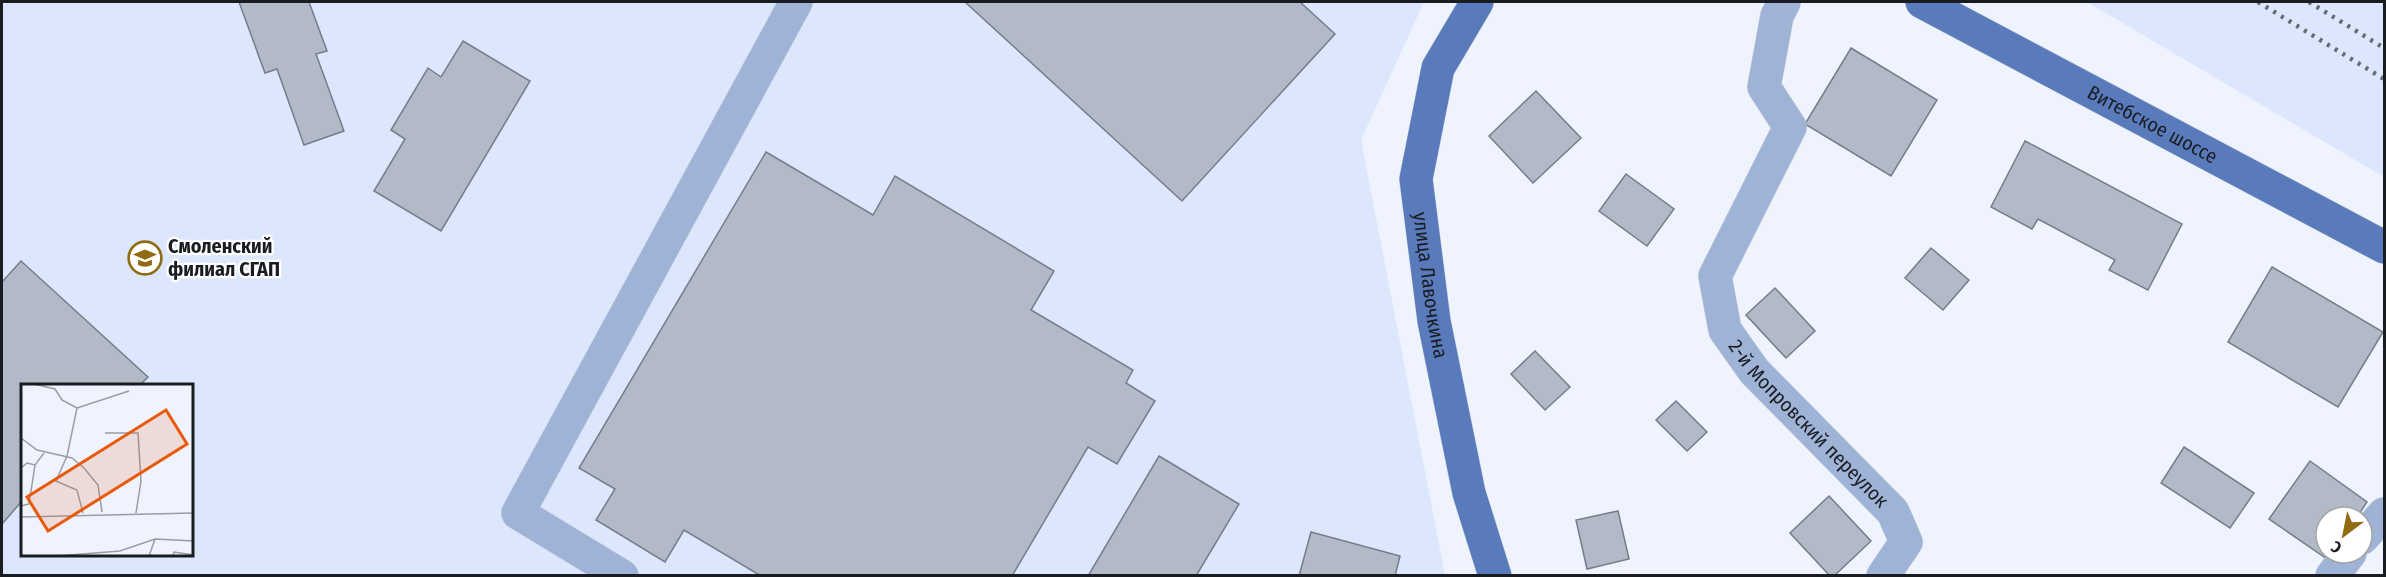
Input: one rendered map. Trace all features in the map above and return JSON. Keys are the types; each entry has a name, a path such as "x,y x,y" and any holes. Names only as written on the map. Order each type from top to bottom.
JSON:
{"main road":[{"name":"улица Лавочкина","path":"1477,2 1438,68 1416,179 1434,321 1469,493 1495,576"},
{"name":"Витебское шоссе","path":"1922,2 2385,247"}],"street":[{"path":"622,576 518,513 796,2"},
{"name":"2-й Мопровский переулок","path":"1784,2 1777,16 1764,87 1790,128 1715,276 1725,330 1754,371 1893,512 1906,542 1883,576"},
{"path":"2374,525 2385,514"}],"shaded area":[{"path":"2,2 1424,2 1361,140 1445,575 2,575"},
{"path":"2087,2 2384,2 2384,177"}],"building":[{"path":"239,2 309,2 327,51 316,54 344,131 304,145 277,69 265,73"},
{"path":"965,2 1300,2 1335,34 1182,201"},
{"path":"463,41 530,81 441,231 374,191 405,139 391,130 428,68 441,77"},
{"path":"1851,48 1937,100 1891,176 1805,124"},
{"path":"1536,91 1581,138 1533,183 1489,136"},
{"path":"2025,141 2182,224 2148,290 2109,270 2115,260 2038,219 2032,229 1991,207"},
{"path":"766,152 873,215 895,176 1054,271 1031,310 1133,370 1126,383 1155,401 1117,464 1088,447 1012,576 761,576 684,530 665,562 596,520 615,489 579,468"},
{"path":"1626,174 1674,209 1647,246 1599,211"},
{"path":"1931,248 1969,280 1943,310 1905,278"},
{"path":"21,261 148,377 141,384 21,384 21,502 2,524 2,282"},
{"path":"2272,267 2383,332 2338,407 2228,342"},
{"path":"1775,288 1815,331 1786,358 1746,315"},
{"path":"1535,351 1570,387 1545,410 1511,374"},
{"path":"1676,401 1707,432 1687,451 1656,420"},
{"path":"2184,447 2254,493 2230,528 2161,483"},
{"path":"1159,456 1239,504 1196,576 1088,576"},
{"path":"2310,461 2367,502 2365,505 2314,505 2314,550 2269,519"},
{"path":"1829,496 1871,541 1834,576 1830,576 1790,533"},
{"path":"1618,511 1629,559 1587,569 1576,520"},
{"path":"1311,532 1400,556 1395,576 1299,576"}],"railway":[{"path":"2258,2 2384,79"},
{"path":"2309,2 2384,48"}],"place":[{"name":"Смоленский филиал СГАП","path":"145,258"}]}
